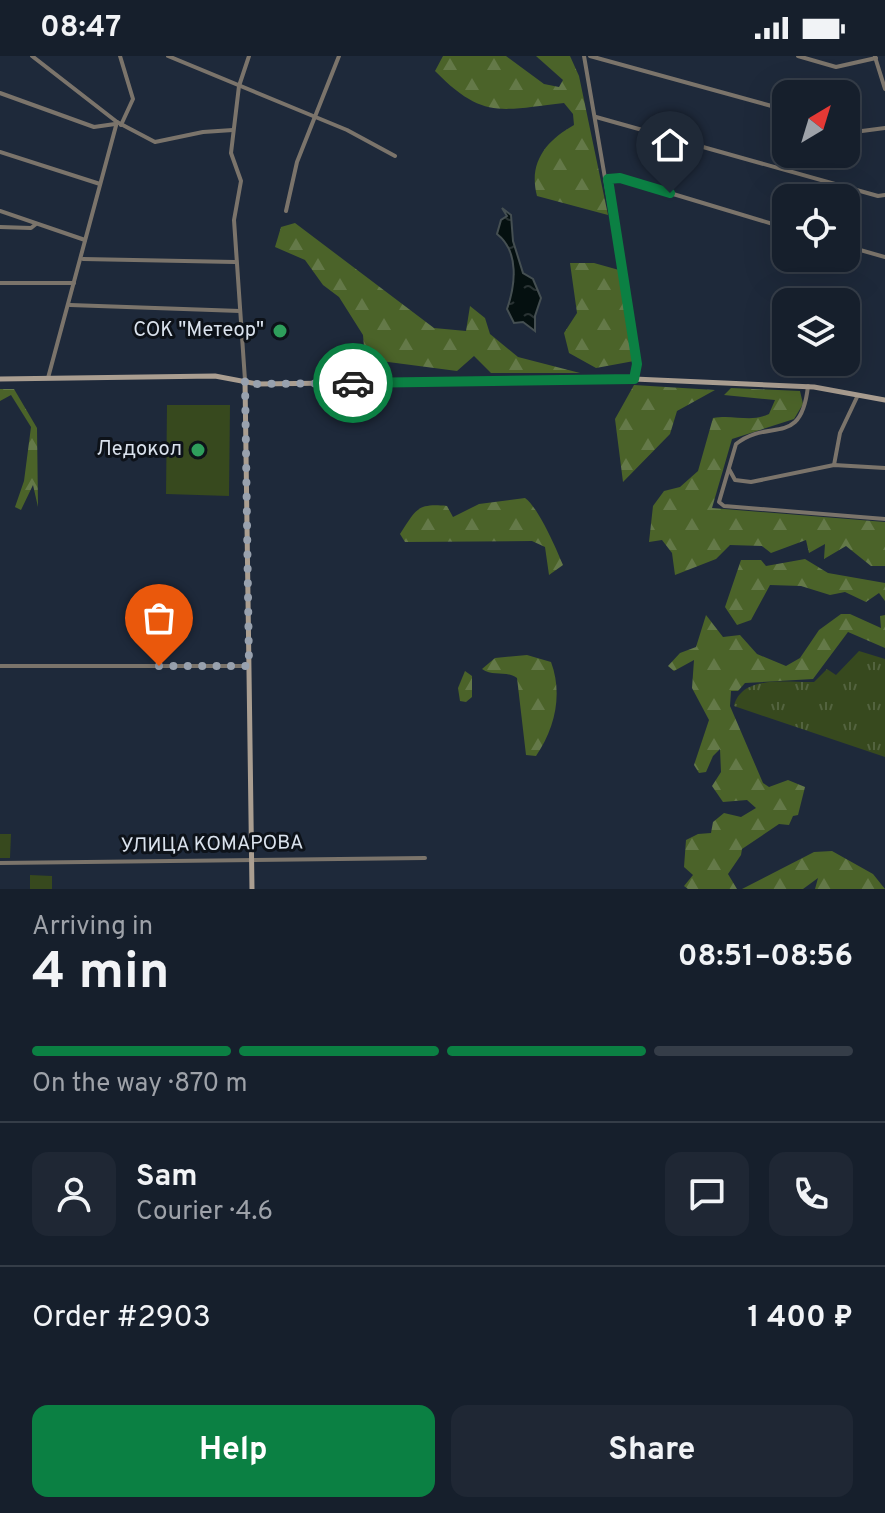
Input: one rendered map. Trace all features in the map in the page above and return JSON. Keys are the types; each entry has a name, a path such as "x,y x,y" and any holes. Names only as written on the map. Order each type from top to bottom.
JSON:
{"street":[{"path":"32,56 117,124 155,142 233,130"},
{"path":"48,378 83,259 85,240 117,124 133,99 120,56"},
{"path":"168,56 347,130 395,156"},
{"path":"249,56 239,86 231,153 241,181 234,220 245,380 252,889"},
{"path":"286,211 297,162 339,56"},
{"path":"584,56 608,179 637,364 634,379"},
{"path":"590,56 772,106"},
{"path":"798,56 836,67 875,57 885,89"},
{"path":"0,93 94,127 117,124"},
{"path":"596,117 878,196 885,195"},
{"path":"860,130 885,128"},
{"path":"0,152 100,184"},
{"path":"608,179 620,178 772,224"},
{"path":"0,211 85,240"},
{"path":"0,227 31,228 37,223"},
{"path":"860,250 885,257"},
{"path":"83,259 235,262"},
{"path":"0,283 74,283"},
{"path":"70,305 240,311"},
{"path":"0,379 215,376 257,384 634,379 808,386 885,400"},
{"path":"808,386 805,410 800,419 786,428 741,440 732,452 719,497 724,506 885,519"},
{"path":"834,465 840,433 859,393"},
{"path":"728,467 735,480 751,482 834,465 884,467 885,457"},
{"path":"0,666 249,666"},
{"name":"УЛИЦА КОМАРОВА","path":"0,863 425,858"}],"green space":[{"path":"443,56 506,56 544,84 559,87 563,80 536,56 570,56 579,76 608,215 537,196 535,173 542,153 574,125 573,114 564,103 508,109 480,105 452,87 435,71"},
{"path":"295,223 434,328 466,331 470,306 485,318 490,334 518,357 580,373 491,373 474,356 457,371 373,360 364,347 363,335 339,297 323,285 305,260 275,247 281,227"},
{"path":"570,263 594,263 619,270 634,361 596,368 569,353 564,333 577,313"},
{"path":"634,385 715,390 677,411 670,434 623,482 615,419"},
{"path":"731,388 800,391 803,404 794,419 732,439 712,508 885,522 885,566 871,566 846,546 824,559 825,544 809,553 806,540 771,553 762,546 730,545 716,559 675,575 672,553 662,540 649,542 653,506 664,491 680,487 698,471 713,418 762,417 769,414 775,400 724,395"},
{"path":"0,389 14,389 37,428 38,507 33,485 21,510 15,507 24,481 31,427 11,395 0,401"},
{"name":"Ледокол","path":"167,405 230,405 229,496 166,494"},
{"path":"525,498 541,519 563,565 549,575 545,547 532,541 405,542 400,534 423,507 447,506 453,517 479,504"},
{"path":"805,559 828,573 885,583 885,601 879,593 866,602 845,592 830,595 801,586 770,585 751,620 737,625 725,607 741,560 761,560 766,566"},
{"path":"841,614 850,614 881,628 880,616 885,615 885,648 848,632 813,679 745,683 738,691 731,691 730,706 763,783 769,787 788,780 805,787 798,815 793,816 789,825 779,824 742,849 728,874 737,889 688,889 684,886 693,875 684,867 686,840 698,834 711,833 713,822 724,813 741,817 756,808 747,800 723,802 712,786 721,772 720,749 706,772 699,773 694,765 709,720 692,688 694,660 674,671 668,666 680,653 696,647 706,615 723,637 740,635 757,654 786,666 800,658 819,630"},
{"path":"859,651 885,659 885,757 734,706 746,689 756,685 767,682 814,682 827,669 836,675"},
{"path":"527,655 551,662 555,674 555,710 548,734 536,756 526,755 517,678 482,669 495,658"},
{"path":"465,671 472,676 472,697 466,702 460,701 458,688"},
{"path":"0,834 11,834 10,858 0,858"},
{"path":"832,851 873,874 885,889 815,889 818,878 803,889 742,889 814,852"},
{"path":"30,875 52,876 52,889 30,889"}],"water":[{"path":"502,208 511,215 513,241 523,273 533,279 541,298 535,316 535,331 523,322 514,323 507,309 514,270 509,250 497,234 501,220 507,216"}],"way so far":[{"path":"159,666 249,666 245,380 257,384 353,383"}],"place":[{"name":"СОК \"Метеор\"","path":"280,331"},
{"name":"Ледокол","path":"198,450"}],"route":[{"path":"353,383 634,379 637,364 608,179 620,178 670,193"}]}
